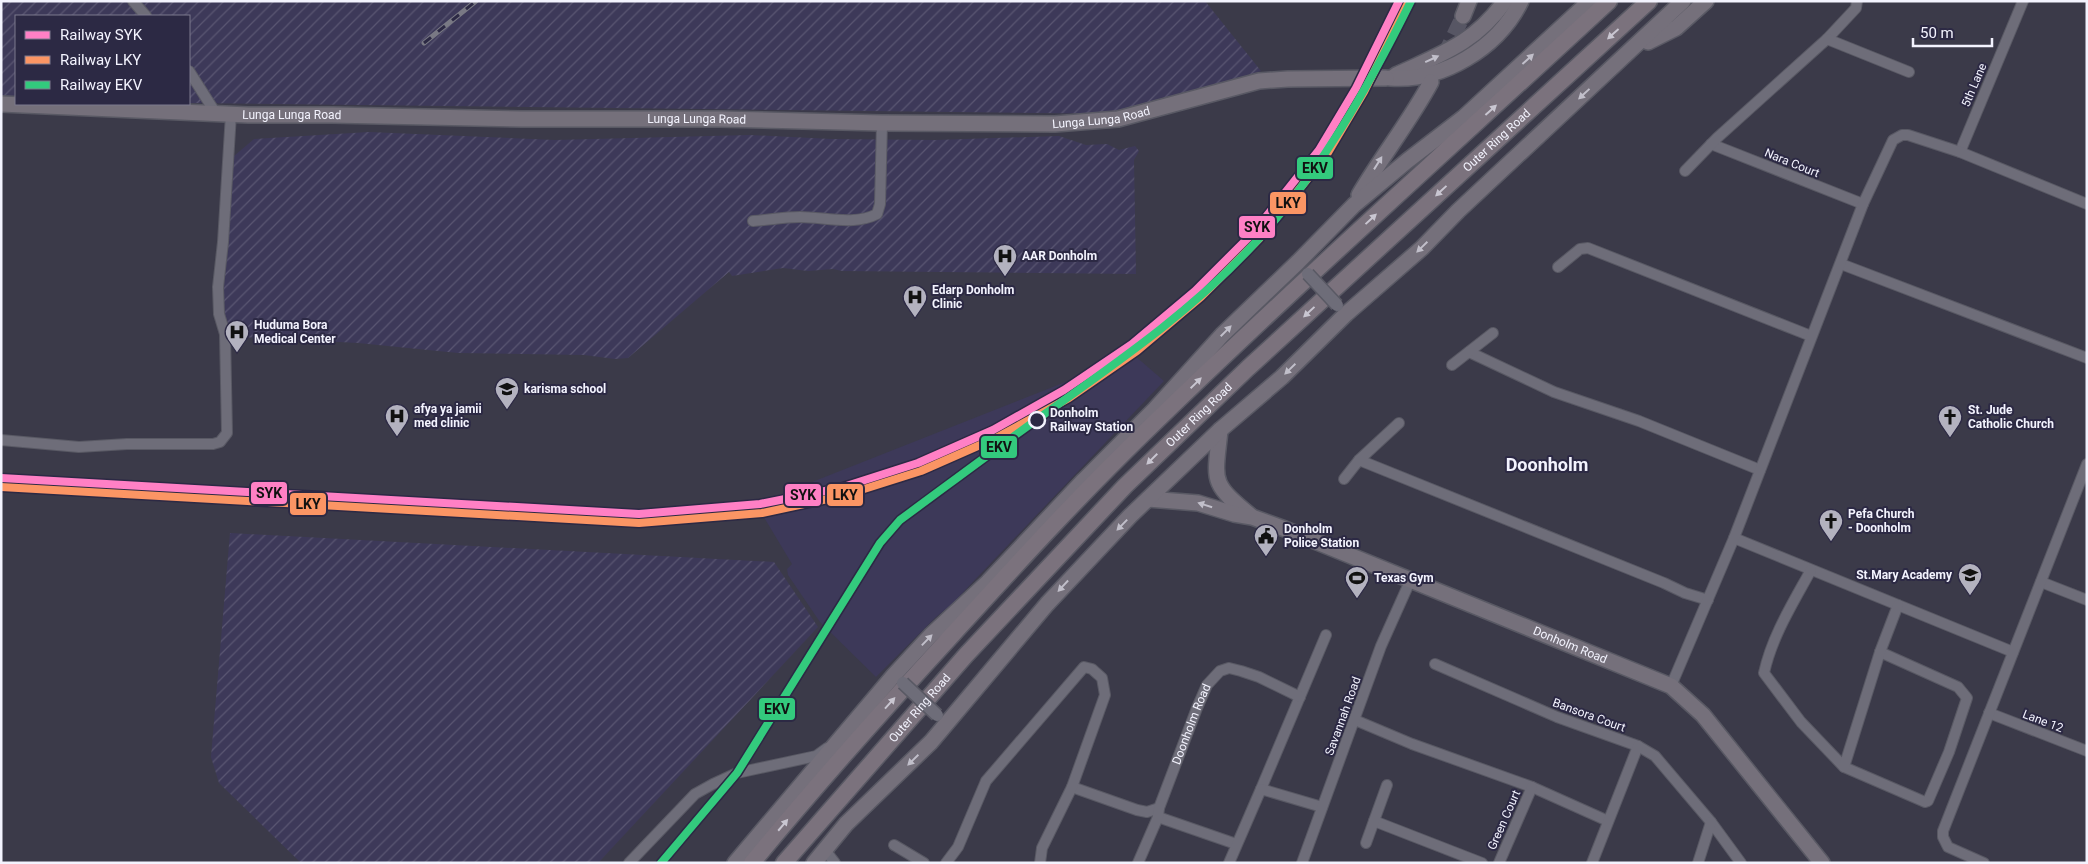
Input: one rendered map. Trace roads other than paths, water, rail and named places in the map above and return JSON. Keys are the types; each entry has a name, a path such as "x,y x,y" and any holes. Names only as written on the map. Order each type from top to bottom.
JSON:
{"main road":[{"path":"1463,16 1469,1"},
{"path":"1505,1 1483,28 1472,37 1435,58 1390,78 1407,79 1433,73 1452,66 1475,53 1511,19 1521,1"},
{"name":"Outer Ring Road","path":"752,863 874,720 984,598 1087,489 1224,357 1609,1"},
{"name":"Outer Ring Road","path":"784,863 966,655 1131,480 1248,368 1649,1"},
{"name":"Outer Ring Road","path":"814,863 846,824 931,742 1047,604 1148,499 1220,430 1282,377 1346,314 1422,248 1458,211 1684,1"},
{"path":"1624,57 1676,28 1706,1"},
{"path":"735,863 931,635 988,582 1084,480 1155,409 1222,335 1354,205 1401,165 1463,118 1590,2"},
{"name":"Lunga Lunga Road","path":"28,105 231,114 522,119 719,118 882,123 1055,124 1118,119 1259,81 1341,77 1386,78"},
{"path":"1354,205 1378,162 1420,103 1431,82"},
{"name":"Lunga Lunga Road","path":"1,104 15,105"},
{"path":"1220,430 1216,464 1217,479 1228,497 1252,517"},
{"path":"1148,499 1198,502 1234,514 1252,517"},
{"name":"Donholm Road","path":"1252,517 1411,579 1671,686 1702,715 1822,863"}],"street":[{"path":"133,1 145,15"},
{"path":"1685,170 1827,39 1856,8 1857,1"},
{"name":"5th Lane","path":"1960,152 2023,1"},
{"path":"1827,39 1909,72"},
{"path":"190,73 215,112"},
{"path":"1,440 79,447 127,444 213,444 224,439 227,433 227,371 225,334 219,314 218,287 223,242 231,114"},
{"path":"753,222 799,217 862,219 877,214 880,204 882,123"},
{"path":"1671,686 1734,538 1811,336 1841,264 1863,204 1889,144 1896,137 1908,135 1960,152 2087,204"},
{"name":"Nara Court","path":"1711,144 1863,204"},
{"path":"1558,267 1580,249 1588,248 1811,336"},
{"path":"1841,264 2087,358"},
{"path":"1308,274 1337,305"},
{"path":"1452,365 1493,333"},
{"path":"1469,352 1554,392 1639,421 1760,470"},
{"path":"1344,479 1359,460 1400,423"},
{"path":"1359,460 1664,583 1685,594 1708,600"},
{"path":"1984,863 1948,847 1943,837 1943,831 2087,464"},
{"path":"1734,538 2013,652"},
{"path":"1811,570 1779,630 1764,673 1802,722 1844,767 1925,802 1928,801 1955,734 1966,698 1958,687 1880,652"},
{"name":"Savannah Road","path":"1302,863 1381,646 1411,579"},
{"path":"2041,582 2087,600"},
{"path":"1844,767 1880,652 1898,605"},
{"path":"1229,863 1326,635"},
{"name":"Bansora Court","path":"1435,664 1556,717 1638,746 1655,756 1711,822 1741,863"},
{"path":"946,863 958,848 986,781 1084,667 1092,669 1102,678 1105,695 1072,786 1042,848 1040,863"},
{"name":"Doonholm Road","path":"1138,863 1197,708 1208,685 1220,671 1229,668 1241,671 1300,696"},
{"path":"903,683 937,715"},
{"name":"Lane 12","path":"1990,713 2087,751"},
{"path":"1355,720 1532,787 1608,821"},
{"path":"629,863 696,794 713,784 736,773 816,756 838,741"},
{"path":"1594,862 1638,746"},
{"path":"1366,843 1387,785"},
{"path":"1072,786 1093,796 1116,801 1137,810 1158,813 1236,844"},
{"name":"Green Court","path":"1499,863 1532,787"},
{"path":"1261,790 1322,807"},
{"path":"1374,821 1482,863"},
{"path":"1698,863 1711,822"},
{"path":"894,845 924,863"},
{"path":"824,850 835,863"}],"tunnel":[{"path":"1444,56 1463,16"}],"railway":[{"path":"424,43 476,1"}],"rail line":[{"name":"SYK","path":"1,478 639,514 760,504 840,488 918,463 993,430 1064,390 1132,344 1195,291 1253,233 1319,150 1356,88 1399,1"},
{"name":"EKV","path":"661,863 737,773 880,543 900,520 1154,334 1181,313 1231,268 1278,217 1321,159 1378,66 1411,1"},
{"name":"LKY","path":"1,487 639,523 762,513 842,496 921,471 996,438 1069,398 1137,351 1201,297 1259,239 1326,156 1364,92 1407,5"}],"place":[{"name":"AAR Donholm","path":"1005,277"},
{"name":"Edarp Donholm Clinic","path":"915,318"},
{"name":"Huduma Bora Medical Center","path":"237,353"},
{"name":"karisma school","path":"507,410"},
{"name":"Donholm Railway Station","path":"1037,420"},
{"name":"afya ya jamii med clinic","path":"397,437"},
{"name":"St. Jude Catholic Church","path":"1950,438"},
{"name":"Pefa Church - Doonholm","path":"1831,542"},
{"name":"Donholm Police Station","path":"1266,557"},
{"name":"St.Mary Academy","path":"1970,596"},
{"name":"Texas Gym","path":"1357,599"}],"district":[{"name":"Doonholm","path":"1547,464"}]}
